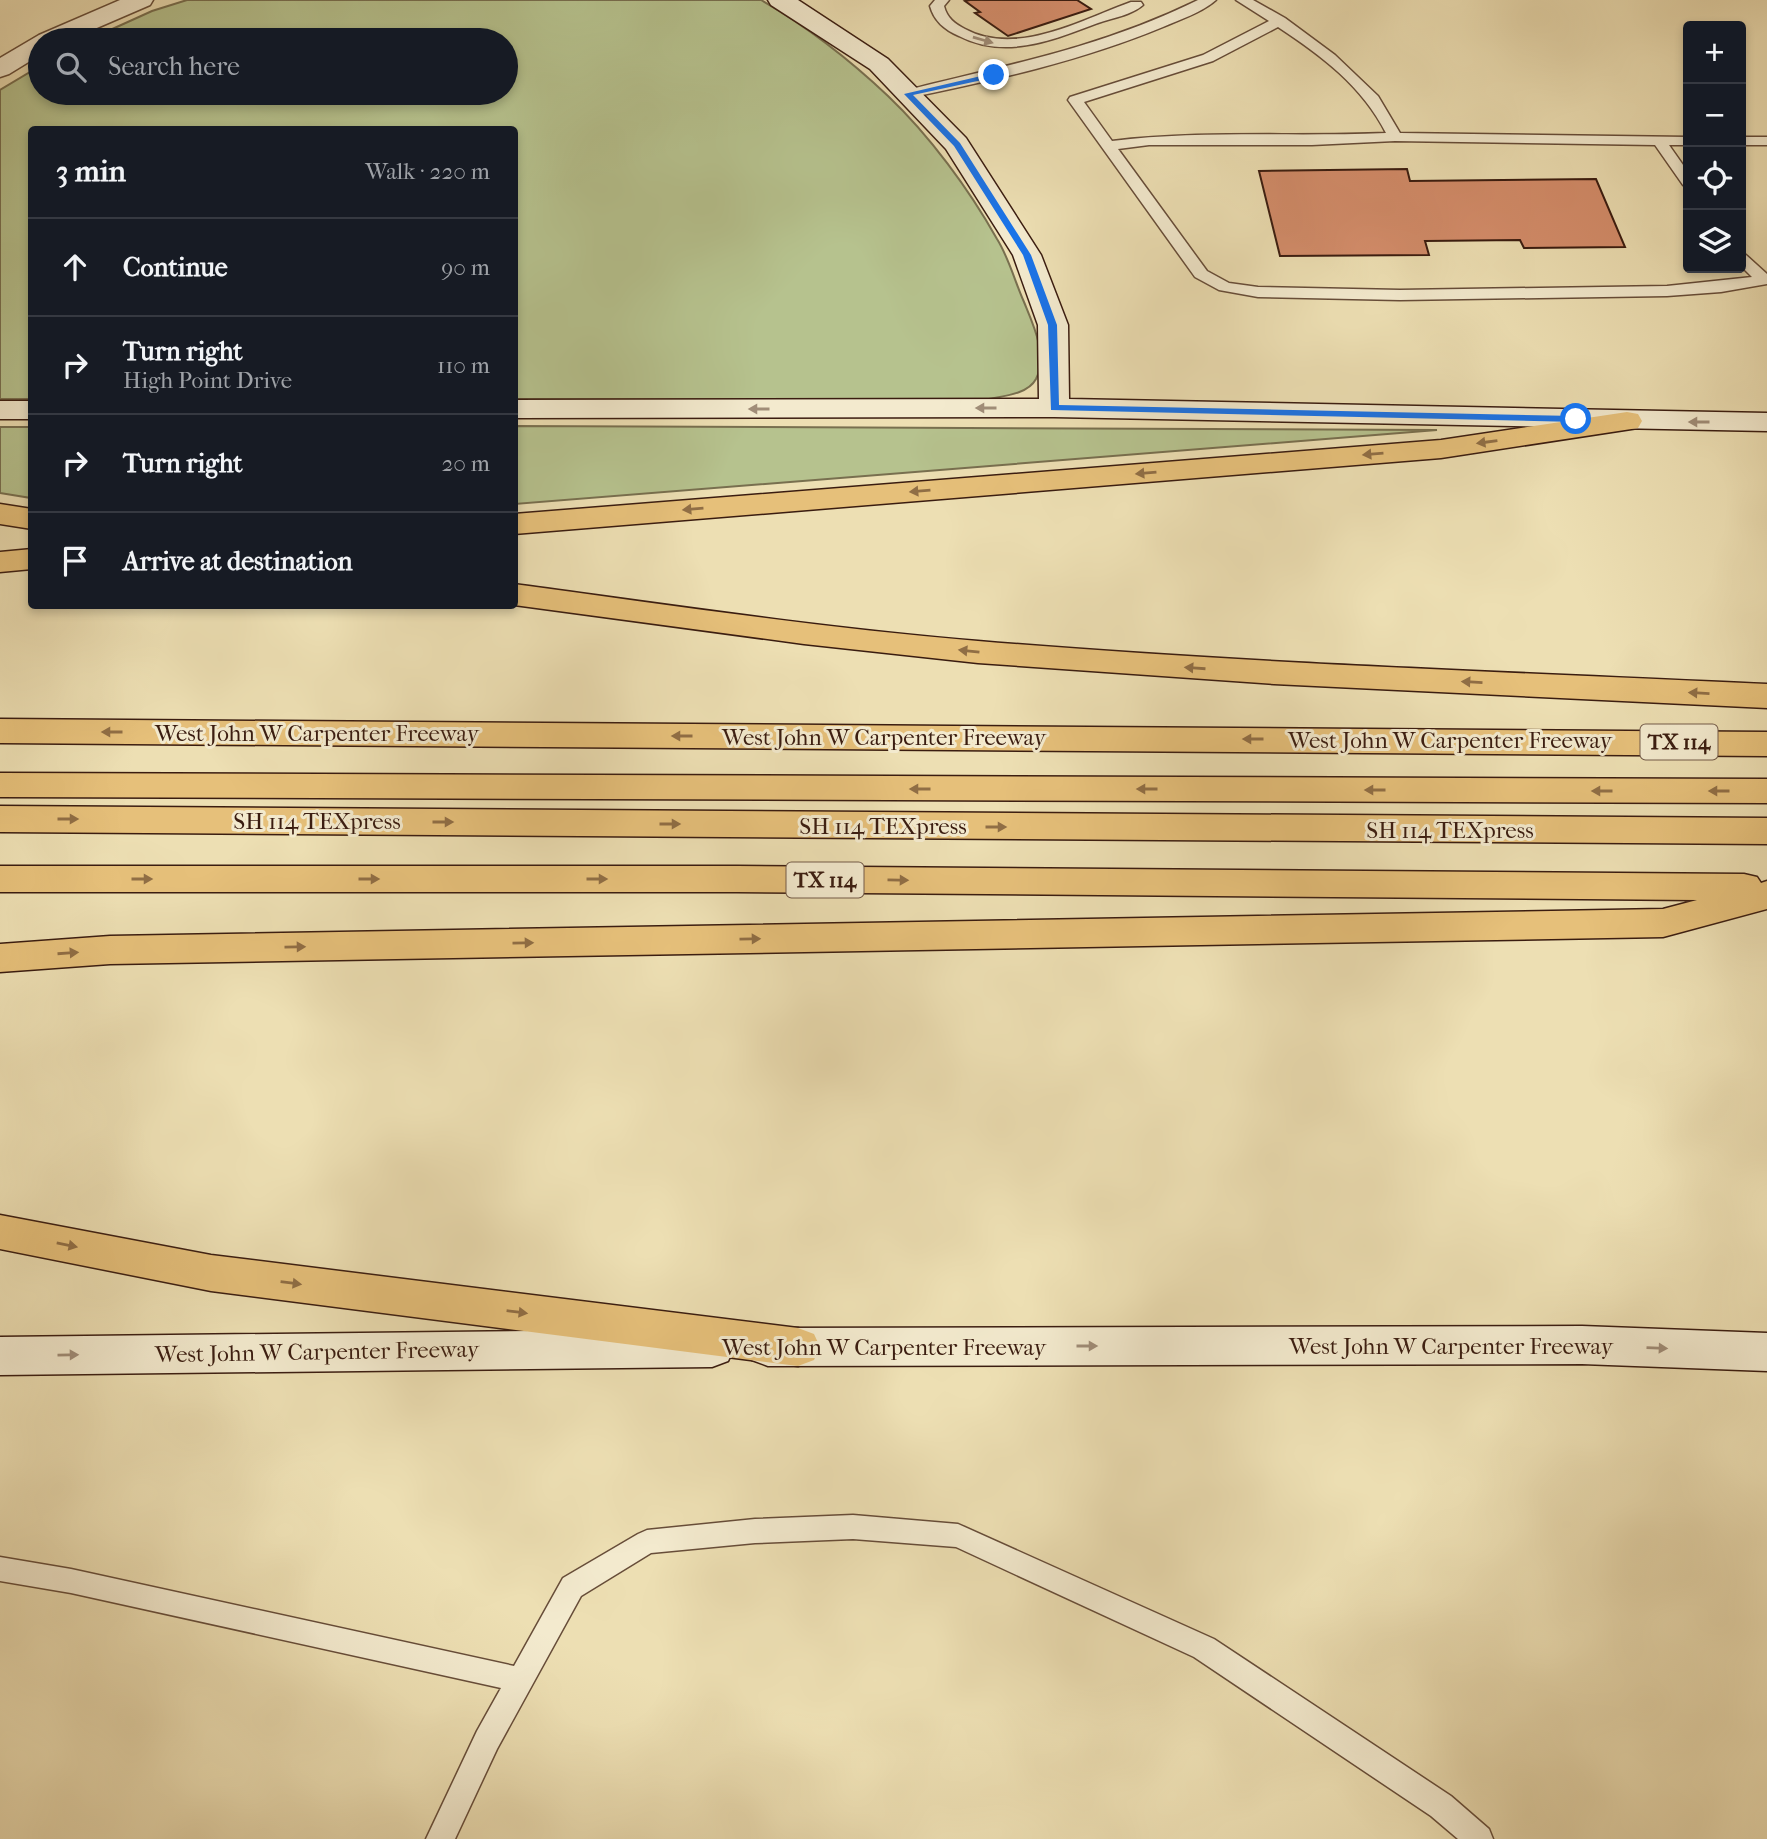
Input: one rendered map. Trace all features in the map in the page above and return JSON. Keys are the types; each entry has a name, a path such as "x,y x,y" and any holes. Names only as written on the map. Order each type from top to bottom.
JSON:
{"highway":[{"path":"518,524 1441,449 1627,421"},
{"path":"0,514 28,518"},
{"path":"0,562 28,559"},
{"path":"518,595 744,626 976,652 1199,668 1767,696"},
{"name":"West John W Carpenter Freeway","path":"0,732 1767,744"},
{"name":"SH 114 TEXpress","path":"0,785 1767,791"},
{"name":"SH 114 TEXpress","path":"0,819 1767,831"},
{"name":"TX 114","path":"0,879 737,879 1767,887"},
{"path":"0,958 110,950 1663,923 1767,895"},
{"path":"0,1232 211,1273 798,1347"}],"main road":[{"path":"76,28 141,0"},
{"path":"780,0 879,64 957,144 1027,255 1053,325 1054,408"},
{"path":"0,69 28,52"},
{"path":"518,409 1054,408 1767,422"},
{"path":"0,410 28,410"},
{"name":"West John W Carpenter Freeway","path":"0,1356 798,1347 1582,1345 1764,1350"}],"lane":[{"path":"942,0 937,6 939,15 950,25 965,35 1004,45 1056,32 1131,3 1163,23"},
{"path":"908,94 1114,42 1163,23 1209,0"},
{"path":"1243,0 1280,21 1337,65 1373,98 1395,137"},
{"path":"1280,21 1208,58 1075,100 1201,274 1225,287 1258,292 1453,294 1667,291 1765,279"},
{"path":"1108,146 1149,142 1312,141 1395,137 1683,141"},
{"path":"1659,141 1683,175"},
{"path":"1746,141 1767,141"},
{"path":"1746,262 1765,279"},
{"path":"440,1839 487,1740 572,1587 647,1542 755,1531 853,1527 958,1536 1204,1648 1441,1806 1479,1839"},
{"path":"0,1569 71,1581 521,1680"}],"green space":[{"path":"187,0 761,0 811,32 873,83 903,111 961,182 1001,246 1031,320 1040,350 1036,379 1022,391 989,399 518,399 518,126 28,126 28,399 0,399 0,90 28,73 28,105 518,105 518,28 114,28 152,11"},
{"path":"518,426 1437,430 518,504"},
{"path":"0,427 28,427 28,498 0,493"}],"building":[{"path":"1077,0 1091,9 1008,36 975,13 980,12 965,1"},
{"path":"1407,169 1410,181 1596,179 1625,247 1524,248 1520,240 1425,241 1429,255 1280,256 1259,171"}],"route":[{"path":"994,75 908,94 957,144 1027,255 1053,325 1054,408 1576,419"}]}
